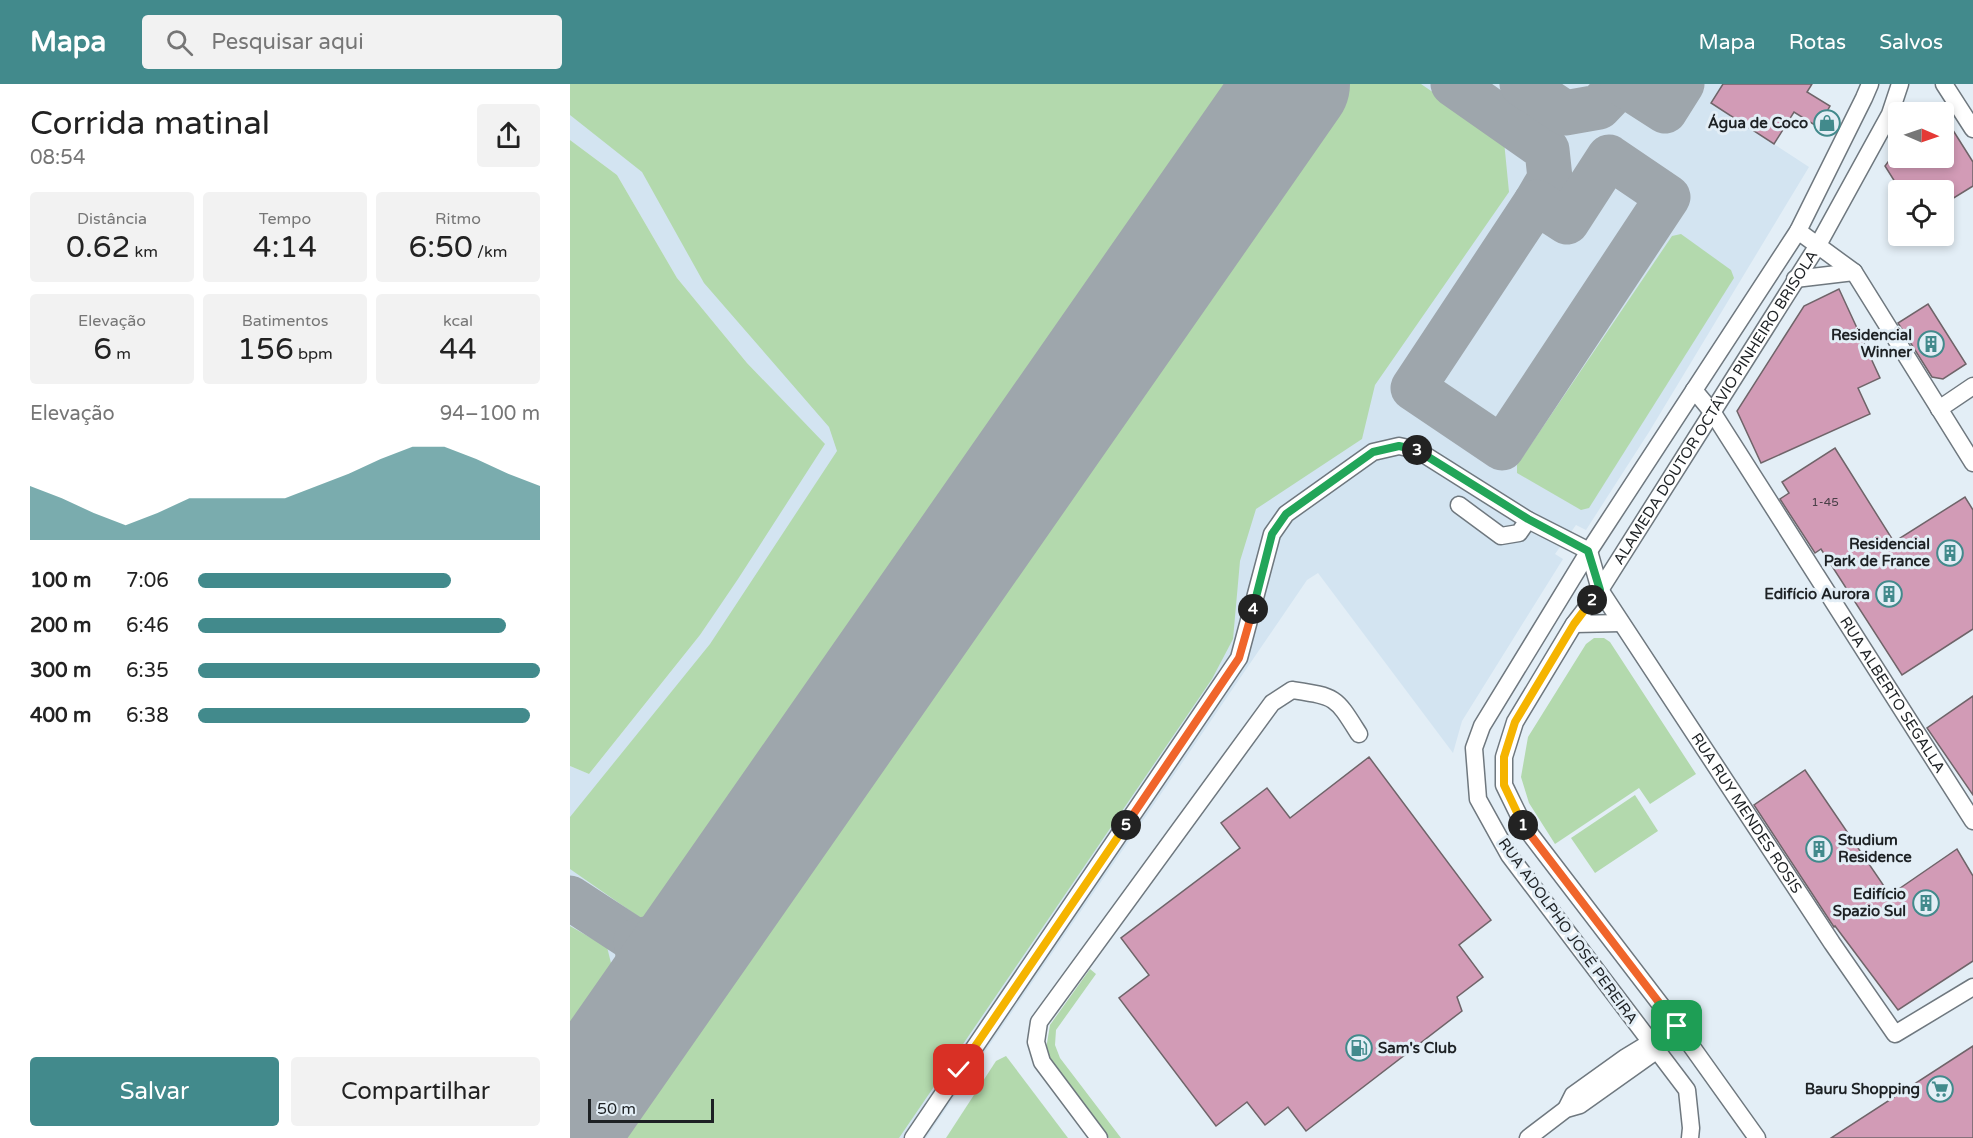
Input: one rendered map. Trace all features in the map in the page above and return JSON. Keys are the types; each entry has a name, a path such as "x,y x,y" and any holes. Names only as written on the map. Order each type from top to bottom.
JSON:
{"street":[{"name":"ALAMEDA DOUTOR OCTÁVIO PINHEIRO BRISOLA","path":"1894,102 1900,84"},
{"path":"1944,84 1973,129"},
{"name":"ALAMEDA DOUTOR OCTÁVIO PINHEIRO BRISOLA","path":"1474,748 1482,726 1588,551 1798,231 1867,91"},
{"path":"1867,91 1877,110 1888,113"},
{"name":"ALAMEDA DOUTOR OCTÁVIO PINHEIRO BRISOLA","path":"1504,757 1515,722 1574,624 1600,590 1818,245 1888,118"},
{"path":"1798,231 1854,272 1973,463"},
{"path":"1795,279 1854,272"},
{"path":"1939,409 1973,386"},
{"name":"RUA ALBERTO SEGALLA","path":"1694,390 1713,413 1973,821"},
{"path":"913,1138 1239,658 1272,534 1286,514 1373,452 1399,446 1417,450 1528,519 1588,551"},
{"path":"1459,505 1501,536 1519,533 1528,519"},
{"name":"RUA RUY MENDES ROSIS","path":"1588,551 1600,590 1832,943 1895,1034 1973,987"},
{"path":"1574,624 1621,623"},
{"path":"1099,1138 1042,1062 1036,1042 1039,1022 1272,703 1292,690 1326,695 1339,703 1359,734"},
{"name":"RUA ADOLPHO JOSÉ PEREIRA","path":"1474,748 1478,799 1509,855 1687,1090 1690,1138"},
{"name":"RUA ADOLPHO JOSÉ PEREIRA","path":"1504,757 1504,785 1524,826 1677,1026 1757,1138"},
{"path":"1528,1138 1566,1109 1573,1095 1653,1047 1677,1026"}],"shaded area":[{"path":"570,84 1812,84 1774,144 1809,167 1649,432 1586,530 1576,525 1555,554 1563,559 1462,721 1453,753 1318,573 1307,580 926,1138 570,1138 570,766 589,774 700,635 824,444 747,363 677,278 617,175 570,140"}],"green space":[{"path":"570,84 1225,84 651,919 639,917 570,869 570,817 710,644 837,451 829,427 704,283 642,172 570,115"},
{"path":"1347,84 1421,84 1504,141 1509,192 1375,385 1362,439 1256,509 1240,561 1233,639 1212,679 899,1138 621,1138 1340,87"},
{"path":"570,140 617,175 677,278 747,363 825,444 700,635 589,774 570,766"},
{"path":"1681,234 1731,270 1734,278 1589,508 1581,510 1517,473 1517,465 1672,236"},
{"path":"1594,638 1604,638 1610,642 1696,774 1650,804 1639,788 1555,844 1529,803 1521,777 1528,737 1586,644"},
{"path":"1635,795 1658,831 1595,873 1571,838"},
{"path":"570,926 607,947 613,971 570,1031"},
{"path":"1090,969 1096,974 1056,1030 1055,1045 1060,1058 1121,1138 1109,1138 1054,1066 1046,1049 1050,1025"},
{"path":"1006,1056 1068,1138 946,1138 996,1061"}],"building":[{"path":"1723,84 1812,84 1807,92 1830,106 1818,127 1794,112 1774,144 1711,103"},
{"path":"1954,132 1973,162 1973,186 1954,198 1954,180 1894,180 1885,166 1888,162 1888,168 1954,168"},
{"path":"1839,289 1880,378 1858,388 1870,414 1761,463 1737,411 1804,306"},
{"name":"Residencial Winner","path":"1928,304 1966,364 1943,379 1932,377 1898,323"},
{"path":"1835,448 1894,542 1965,497 1973,510 1973,629 1902,675 1821,549 1815,553 1780,499 1789,493 1782,482"},
{"path":"1973,696 1973,795 1927,728"},
{"path":"1369,757 1491,920 1459,945 1483,977 1457,997 1462,1011 1306,1131 1288,1107 1265,1125 1247,1102 1216,1126 1119,998 1149,975 1121,938 1240,848 1221,823 1267,788 1290,818"},
{"path":"1805,770 1890,895 1957,849 1973,876 1973,961 1898,1010 1834,927 1754,805"},
{"name":"Bauru Shopping","path":"1973,1046 1973,1138 1831,1138"}],"taxiway":[{"path":"1453,84 1547,150 1550,178 1536,202"},
{"path":"1522,84 1565,113 1599,107 1621,84"},
{"path":"1623,84 1665,111 1682,84"},
{"path":"1609,157 1668,197 1502,448 1413,388 1536,202 1567,222 1609,157"},
{"path":"570,898 636,941"},
{"path":"646,1010 636,941 704,927"}],"runway":[{"path":"570,1121 1293,84"}],"place":[{"name":"Água de Coco","path":"1827,123"},
{"name":"Residencial Winner","path":"1931,344"},
{"name":"Residencial Park de France","path":"1950,553"},
{"name":"Edifício Aurora","path":"1889,594"},
{"name":"Studium Residence","path":"1819,849"},
{"name":"Edifício Spazio Sul","path":"1926,903"},
{"name":"Sam's Club","path":"1359,1048"},
{"name":"Bauru Shopping","path":"1940,1089"}],"route":[{"path":"959,1070 1239,658 1272,534 1286,514 1373,452 1399,446 1417,450 1528,519 1588,551 1600,590 1574,624 1515,722 1504,757 1504,785 1524,826 1677,1026"}]}
